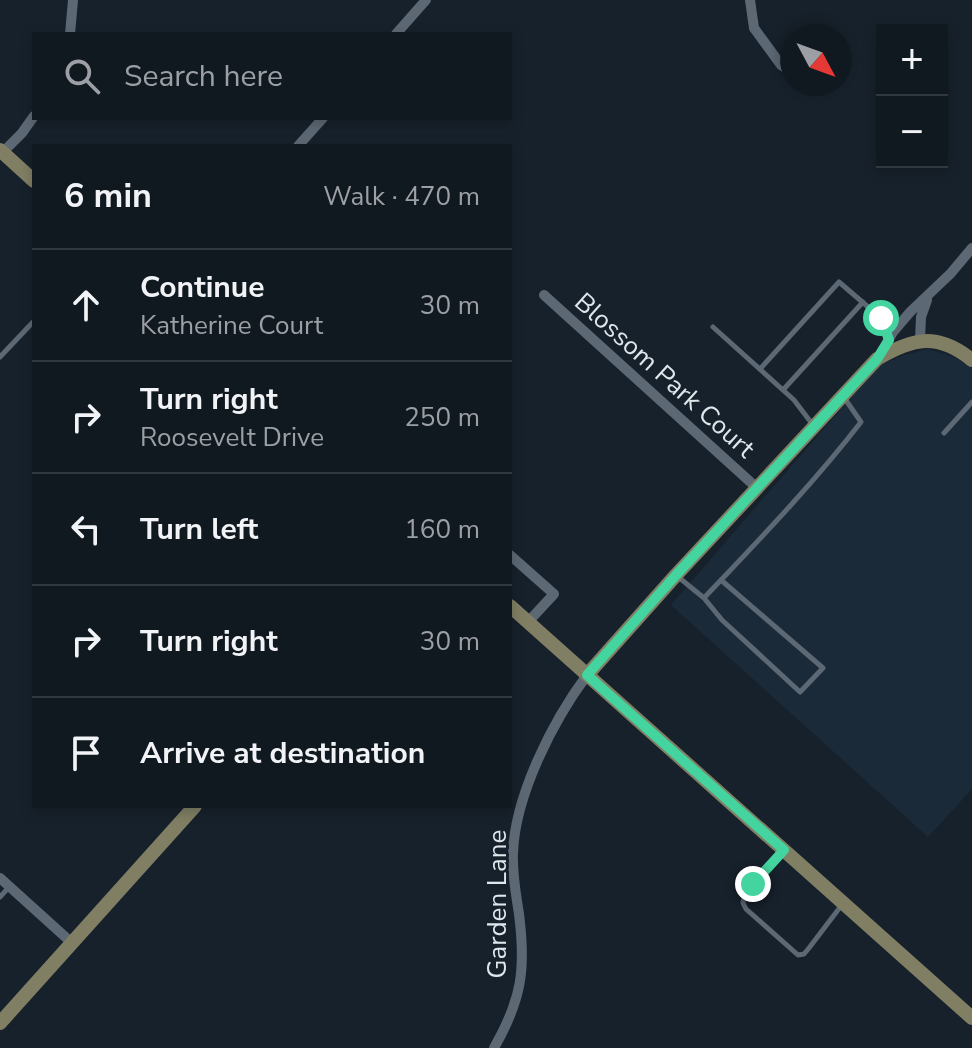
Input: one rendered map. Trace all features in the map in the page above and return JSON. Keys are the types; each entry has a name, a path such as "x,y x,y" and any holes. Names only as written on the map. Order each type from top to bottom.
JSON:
{"street":[{"path":"70,32 73,0"},
{"path":"398,32 426,0"},
{"path":"750,0 754,28 780,64"},
{"path":"32,119 22,133 1,151 32,179"},
{"path":"300,144 321,120"},
{"path":"587,675 877,359 893,332 972,248"},
{"name":"Blossom Park Court","path":"544,295 757,488"},
{"path":"920,340 921,317 930,295"},
{"path":"877,359 895,348 920,340 947,344 972,360"},
{"path":"512,557 554,594 528,622"},
{"path":"512,608 972,1018"},
{"name":"Garden Lane","path":"494,1048 521,987 523,949 513,873 517,821 533,772 587,675"},
{"path":"0,1023 193,808"},
{"path":"0,878 72,943"}],"lane":[{"path":"760,369 839,282 881,318 889,340"},
{"path":"783,390 863,302"},
{"path":"0,357 32,323"},
{"path":"713,327 794,400 813,426"},
{"path":"704,598 861,422 842,395"},
{"path":"944,433 972,402"},
{"path":"676,575 704,598 722,620 800,692 823,668 721,580"},
{"path":"784,850 744,897 743,903 798,955 804,954 844,903"},
{"path":"0,897 10,887"}],"shaded area":[{"path":"928,349 954,357 972,368 972,789 928,837 671,605 878,366"}],"route":[{"path":"753,884 784,850 587,675 877,359 889,340 881,318"}]}
